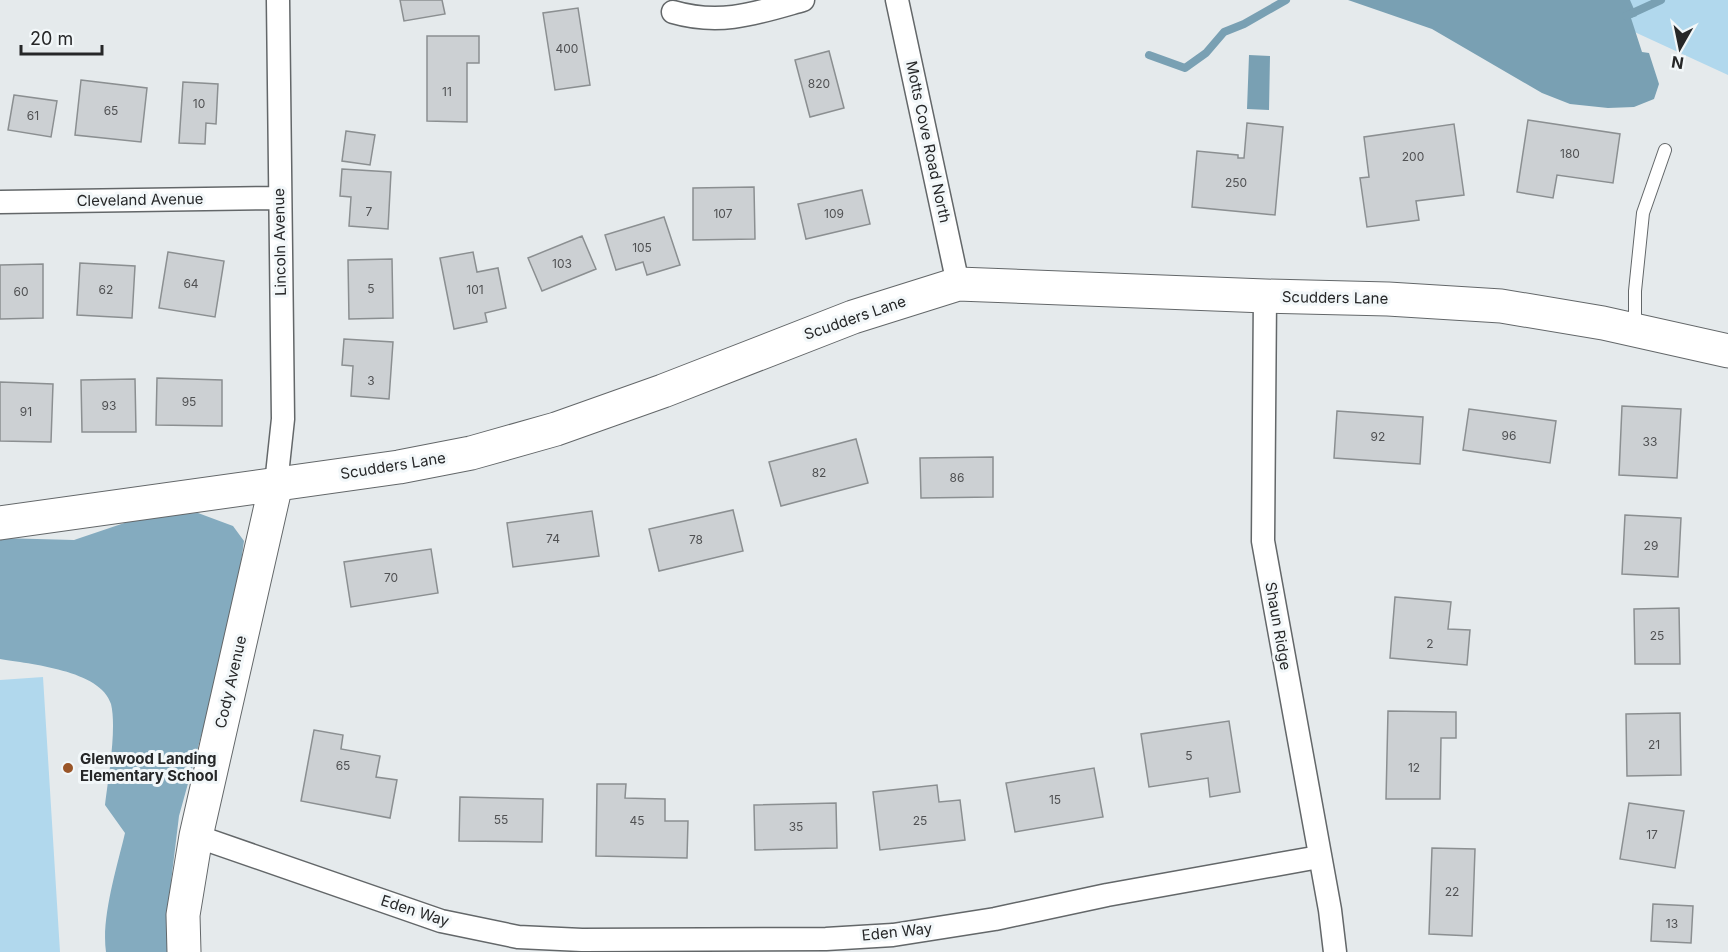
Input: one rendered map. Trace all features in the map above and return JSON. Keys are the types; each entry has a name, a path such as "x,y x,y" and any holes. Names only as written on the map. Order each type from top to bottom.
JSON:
{"street":[{"name":"Lincoln Avenue","path":"276,484 283,419 278,0"},
{"path":"673,12 698,18 745,17 803,0"},
{"name":"Motts Cove Road North","path":"897,0 958,284"},
{"name":"Cleveland Avenue","path":"0,202 279,198"},
{"name":"Scudders Lane","path":"0,523 399,467 471,453 556,429 663,391 853,317 958,284 1388,299 1501,306 1635,330 1728,351"},
{"name":"Shaun Ridge","path":"1265,296 1263,541 1330,910 1335,952"},
{"name":"Cody Avenue","path":"184,952 183,915 196,836 276,484"},
{"name":"Eden Way","path":"196,836 441,921 518,937 582,940 826,939 893,935 995,919 1107,895 1319,857"}],"lane":[{"path":"1635,330 1635,291 1643,213 1665,150"}],"shaded area":[{"path":"1348,0 1630,0 1637,16 1631,18 1642,52 1649,53 1659,84 1654,99 1634,107 1608,108 1570,104 1542,93 1432,29"},
{"path":"1565,0 1728,0 1728,75"},
{"path":"1249,55 1270,56 1269,110 1247,109"},
{"path":"198,513 233,526 244,541 235,605 179,816 171,882 174,952 106,952 108,908 125,833 105,805 113,740 111,704 105,693 94,683 79,676 45,666 0,659 0,538 74,540 148,515"},
{"path":"43,677 60,952 0,952 0,680"}],"building":[{"path":"400,0 442,0 445,14 404,21"},
{"path":"578,8 590,85 555,90 543,13"},
{"path":"427,36 479,36 479,63 467,63 467,122 427,121"},
{"path":"829,51 844,108 810,117 795,60"},
{"path":"81,80 147,88 141,142 75,135"},
{"path":"183,82 218,84 216,124 206,123 205,144 179,143"},
{"path":"14,95 57,101 51,137 8,130"},
{"path":"1528,120 1620,134 1613,183 1557,175 1553,198 1517,192"},
{"path":"1247,123 1283,127 1275,215 1192,207 1197,151 1238,155 1238,158 1244,158"},
{"path":"1454,124 1464,195 1416,201 1419,220 1367,227 1360,178 1369,177 1364,137"},
{"path":"346,131 375,135 370,165 342,161"},
{"path":"342,169 391,172 388,229 349,226 351,197 340,196"},
{"path":"754,187 755,239 693,240 693,188"},
{"path":"862,190 870,224 806,239 798,204"},
{"path":"664,217 680,265 647,275 643,262 616,270 605,235"},
{"path":"582,236 596,269 542,291 528,258"},
{"path":"168,252 224,261 215,317 159,308"},
{"path":"473,252 477,272 498,268 506,308 485,313 487,322 454,329 440,258"},
{"path":"392,259 393,318 349,319 348,260"},
{"path":"80,263 135,266 132,318 77,315"},
{"path":"43,264 43,318 0,319 0,265"},
{"path":"344,339 393,342 389,399 351,396 353,366 342,365"},
{"path":"157,378 222,380 222,426 156,425"},
{"path":"135,379 136,432 82,432 81,380"},
{"path":"0,382 53,384 51,442 0,441"},
{"path":"1622,406 1681,409 1677,478 1619,475"},
{"path":"1469,409 1556,421 1550,463 1463,450"},
{"path":"1337,411 1423,417 1420,464 1334,458"},
{"path":"856,439 868,483 781,506 769,462"},
{"path":"993,457 993,497 921,498 920,458"},
{"path":"733,510 743,551 659,571 649,529"},
{"path":"592,511 599,556 513,567 507,523"},
{"path":"1625,515 1681,518 1678,577 1622,574"},
{"path":"431,549 438,593 351,607 344,562"},
{"path":"1395,597 1451,602 1448,629 1470,630 1467,665 1390,658"},
{"path":"1679,608 1680,664 1635,664 1634,609"},
{"path":"1388,711 1456,712 1456,738 1441,738 1440,799 1386,799"},
{"path":"1680,713 1681,775 1627,776 1626,714"},
{"path":"1229,721 1240,792 1210,797 1208,778 1149,787 1141,734"},
{"path":"314,730 343,735 341,749 380,756 376,777 397,780 390,818 301,801"},
{"path":"1094,768 1103,817 1015,832 1006,783"},
{"path":"597,784 626,784 625,798 665,799 665,821 688,821 687,858 596,856"},
{"path":"937,785 939,802 960,800 965,840 880,850 873,792"},
{"path":"460,797 543,799 542,842 459,841"},
{"path":"836,803 837,848 755,850 754,805"},
{"path":"1629,803 1684,811 1675,868 1620,859"},
{"path":"1432,848 1475,849 1472,936 1429,934"},
{"path":"1653,904 1693,906 1691,943 1651,941"}],"waterway":[{"path":"1149,55 1185,68 1206,53 1224,32 1244,24 1286,0"},
{"path":"1626,16 1661,0"}],"place":[{"name":"Glenwood Landing Elementary School","path":"68,768"}]}
